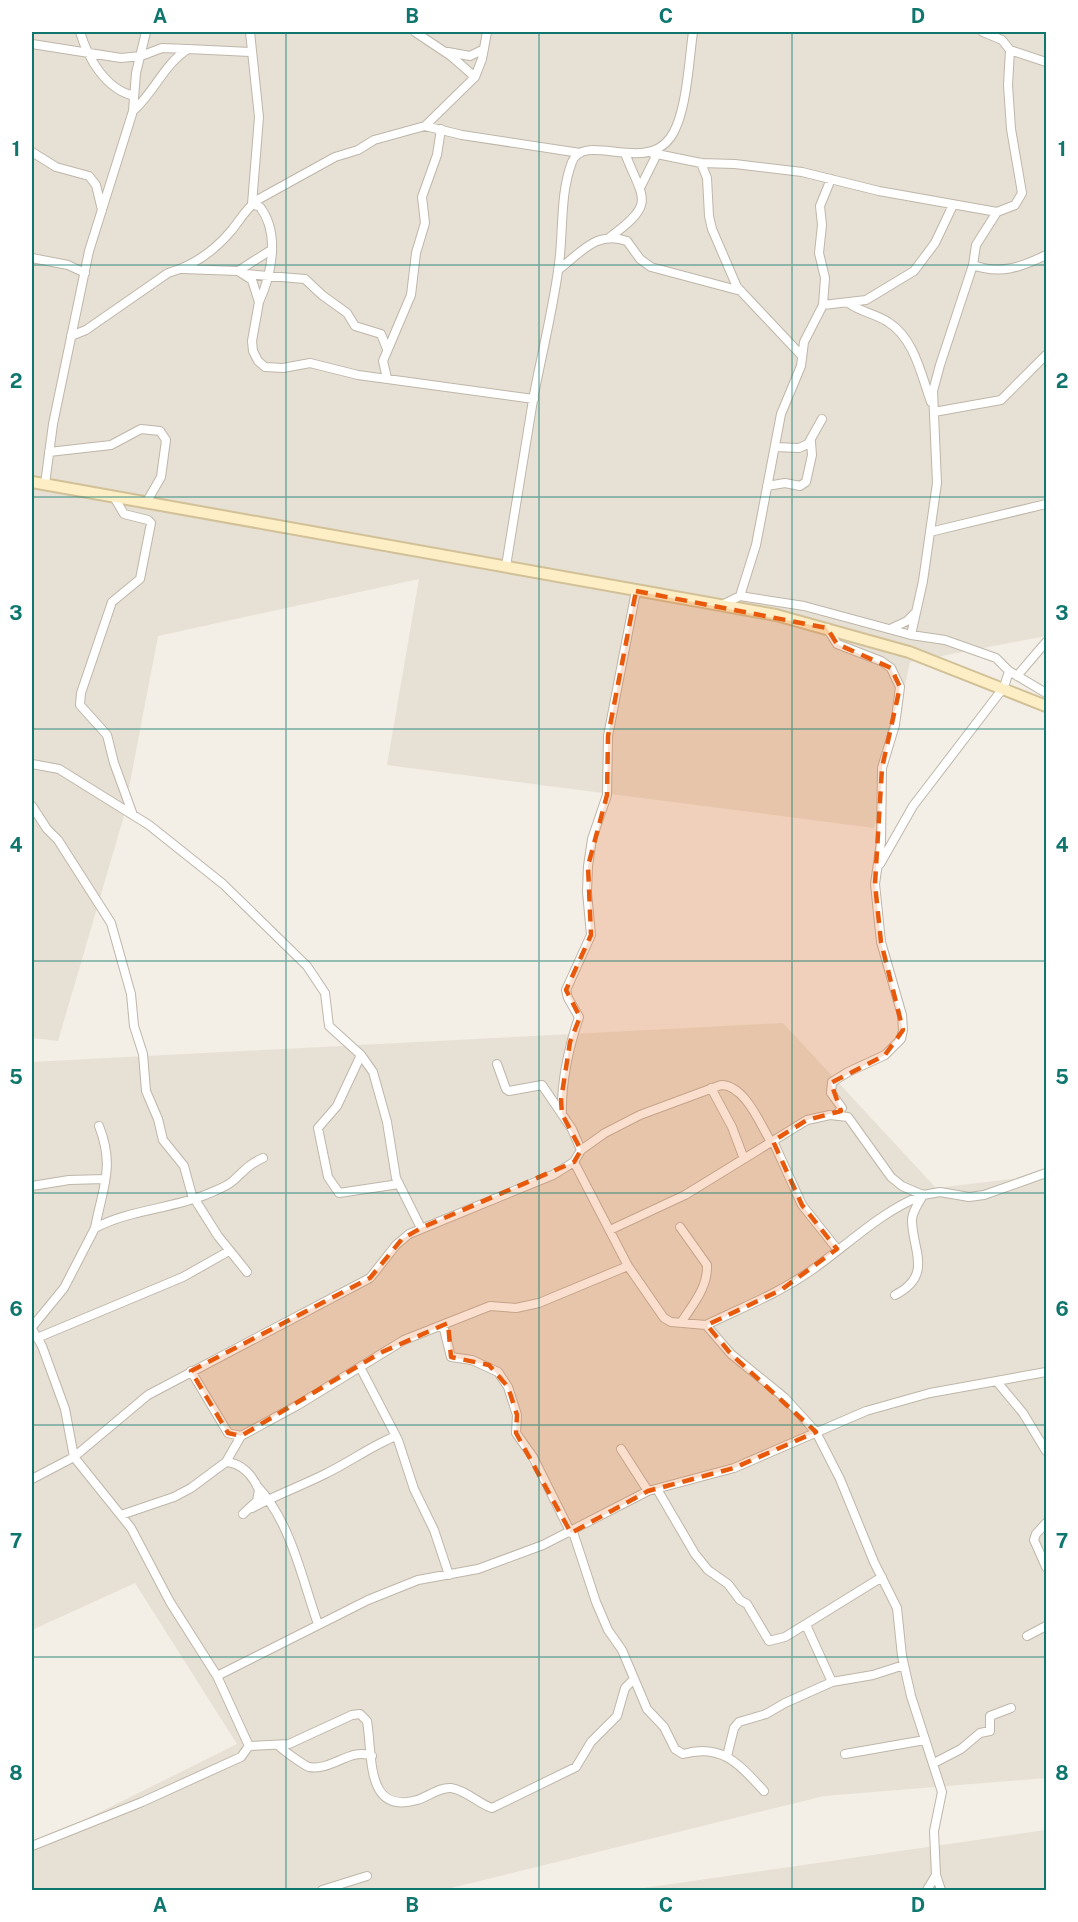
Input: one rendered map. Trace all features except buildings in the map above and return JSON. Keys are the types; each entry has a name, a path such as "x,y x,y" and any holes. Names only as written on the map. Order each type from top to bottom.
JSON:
{"main road":[{"path":"32,482 636,591 724,604 827,628 909,652 1004,687 1047,706"}],"street":[{"path":"80,32 88,53 108,81 126,94 134,96"},
{"path":"45,484 71,336 89,251 133,111 146,32"},
{"path":"250,32 250,52 259,96 252,204"},
{"path":"414,32 445,52 476,77"},
{"path":"425,126 476,77 487,32"},
{"path":"558,270 587,245 610,237 636,215 641,202 641,186 654,153 671,136 676,125 693,32"},
{"path":"983,32 1002,40 1010,50 1047,62"},
{"path":"32,44 122,58 141,56 162,48 250,52"},
{"path":"133,111 153,90 172,63 188,49"},
{"path":"445,52 470,56 484,50"},
{"path":"183,269 214,249 252,204 329,160 358,150 374,140 425,126 580,153 593,149 625,153 654,153 701,163 765,167 996,212 1019,202 1023,187 1011,129 1008,85 1010,50"},
{"path":"387,378 383,362 411,295 416,253 425,223 422,197 437,155 441,129"},
{"path":"32,152 56,167 90,176 96,184 102,212"},
{"path":"506,566 558,270 566,189 572,162 580,153"},
{"path":"625,153 641,186"},
{"path":"701,163 707,178 712,230 737,287 802,356"},
{"path":"740,596 750,571 781,414 801,366 804,342 823,305 825,278 819,253 822,225 820,206 831,179"},
{"path":"252,204 260,207 272,229 268,275 259,302 252,341 258,361 265,367 283,368 310,363 358,375 534,399"},
{"path":"823,305 866,300 914,271 935,243 953,205"},
{"path":"911,635 939,468 933,391 939,365 973,265 974,247 996,212"},
{"path":"610,237 627,241 640,259 651,267 742,292"},
{"path":"241,272 271,250"},
{"path":"973,265 991,271 1002,271 1047,255"},
{"path":"32,258 68,265 85,273"},
{"path":"71,336 86,330 168,273 183,269 305,279 322,296 347,313 355,326 381,334 387,349"},
{"path":"241,272 252,280 259,302"},
{"path":"850,303 890,323 904,337 912,351 934,410"},
{"path":"934,410 1001,400 1046,355"},
{"path":"767,486 785,483 801,486 806,482 812,455 811,442 822,419"},
{"path":"50,452 111,445 141,429 160,431 166,444 161,477 146,503"},
{"path":"775,447 803,447 811,442"},
{"path":"114,497 124,514 148,520 151,523 150,540 140,579 112,602 81,693 80,705 107,735 114,763 133,815"},
{"path":"930,532 1047,504"},
{"path":"562,1114 561,1100 570,1042 579,1017 568,998 567,990 591,935 587,892 588,866 592,839 607,795 608,736 636,591"},
{"path":"724,604 740,596 804,606 911,635 945,640 996,658 1009,671 1047,693"},
{"path":"890,629 907,621 916,612"},
{"path":"827,628 837,644 881,661 891,668 900,687 897,715 882,768 878,868 875,884 879,932 902,1015 903,1030 901,1039 885,1055 832,1082 831,1093 842,1108 836,1115"},
{"path":"1017,676 1047,642"},
{"path":"878,868 912,806 1004,687 1009,671"},
{"path":"32,764 59,769 133,815 186,853 223,884 307,966 325,993 329,1026 361,1055 373,1072 382,1096 393,1166 399,1184 421,1228"},
{"path":"32,806 46,829 58,840 111,923 131,994 134,1026 143,1054 146,1091 164,1140 184,1166 194,1199 229,1251 247,1272"},
{"path":"361,1055 337,1106 318,1128 328,1177 339,1193 399,1184"},
{"path":"497,1064 507,1090 542,1085 578,1139 581,1150"},
{"path":"32,1479 74,1457 148,1395 370,1278 402,1239 421,1228 553,1175 574,1162 581,1150 605,1133 640,1115 711,1088 727,1085 736,1090 772,1141 813,1222 837,1249"},
{"path":"711,1088 732,1127 734,1140 744,1159"},
{"path":"610,1230 685,1195 807,1120 836,1115 852,1119 891,1176 902,1186 923,1195"},
{"path":"33,1332 64,1288 94,1228 109,1165 108,1147 99,1126"},
{"path":"94,1228 133,1213 158,1210 194,1199 228,1184 244,1167 263,1158"},
{"path":"574,1162 628,1266 664,1318 681,1323 706,1325 781,1290 810,1272 877,1219 923,1195 940,1192 969,1197 984,1195 1047,1173"},
{"path":"32,1186 69,1180 105,1179"},
{"path":"895,1295 908,1288 917,1268 919,1250 912,1221 914,1211 923,1195"},
{"path":"680,1227 707,1265 701,1290 681,1323"},
{"path":"33,1332 183,1277 229,1251"},
{"path":"121,1515 174,1497 226,1462 241,1436 398,1343 490,1306 516,1308 539,1303 628,1266"},
{"path":"443,1325 452,1357 472,1359 489,1365 498,1372 508,1387 517,1415 516,1432 533,1457 572,1532 585,1574 608,1630 618,1644 647,1709 664,1727 679,1754 707,1750 727,1756 764,1791"},
{"path":"706,1325 731,1354 785,1398 816,1431 840,1479 897,1608 904,1665 942,1792 934,1830 936,1875 941,1890"},
{"path":"33,1332 68,1418 74,1457 121,1515 144,1551 175,1611 217,1676 249,1746"},
{"path":"360,1367 396,1436 414,1489 434,1530 449,1575"},
{"path":"190,1371 228,1433 241,1436"},
{"path":"217,1676 368,1600 418,1580 449,1575 498,1562 572,1532 648,1491 734,1468 796,1443 816,1431 900,1400 1047,1372"},
{"path":"998,1383 1023,1413 1047,1450"},
{"path":"243,1514 268,1499 326,1474 371,1446 396,1436"},
{"path":"621,1449 648,1491"},
{"path":"226,1462 239,1465 268,1499 284,1529 318,1624"},
{"path":"252,1508 259,1495 257,1485"},
{"path":"657,1489 695,1554 708,1570 728,1584 740,1600 747,1604 766,1639 779,1640 882,1577"},
{"path":"1047,1523 1034,1540 1047,1567"},
{"path":"806,1625 832,1682"},
{"path":"1027,1636 1047,1626"},
{"path":"727,1756 734,1728 739,1722 766,1714 832,1682 873,1675 904,1665"},
{"path":"249,1746 279,1746 360,1714 367,1721 377,1786 388,1802 417,1801 436,1792 453,1788 485,1806 497,1807 576,1767 591,1742 617,1716 625,1688 634,1679"},
{"path":"934,1763 961,1749 980,1732 990,1731 990,1716 1011,1708"},
{"path":"845,1754 925,1740"},
{"path":"32,1846 142,1802 241,1757 249,1746"},
{"path":"279,1746 307,1767 324,1766 357,1753 372,1756"},
{"path":"927,1890 936,1875"},
{"path":"322,1890 367,1876"}],"highlighted area":[{"path":"636,591 827,628 837,644 891,668 900,687 882,768 875,884 881,942 903,1030 885,1055 831,1083 841,1111 807,1120 773,1141 802,1205 837,1249 781,1290 707,1325 731,1354 816,1432 734,1468 648,1491 571,1533 516,1433 517,1415 508,1387 489,1365 451,1357 448,1323 380,1353 241,1436 228,1433 191,1371 370,1278 402,1239 421,1228 574,1162 581,1150 562,1114 561,1100 570,1042 580,1017 566,990 591,935 588,866 607,795 608,736"}],"shaded area":[{"path":"32,32 1046,32 1046,636 910,662 874,828 387,765 419,579 158,636 123,819 58,1041 32,1038"},
{"path":"783,1023 936,1188 1046,1175 1046,1778 824,1796 443,1890 32,1890 32,1846 237,1744 135,1583 32,1630 32,1062"},
{"path":"1046,1830 1046,1890 630,1890"}]}
